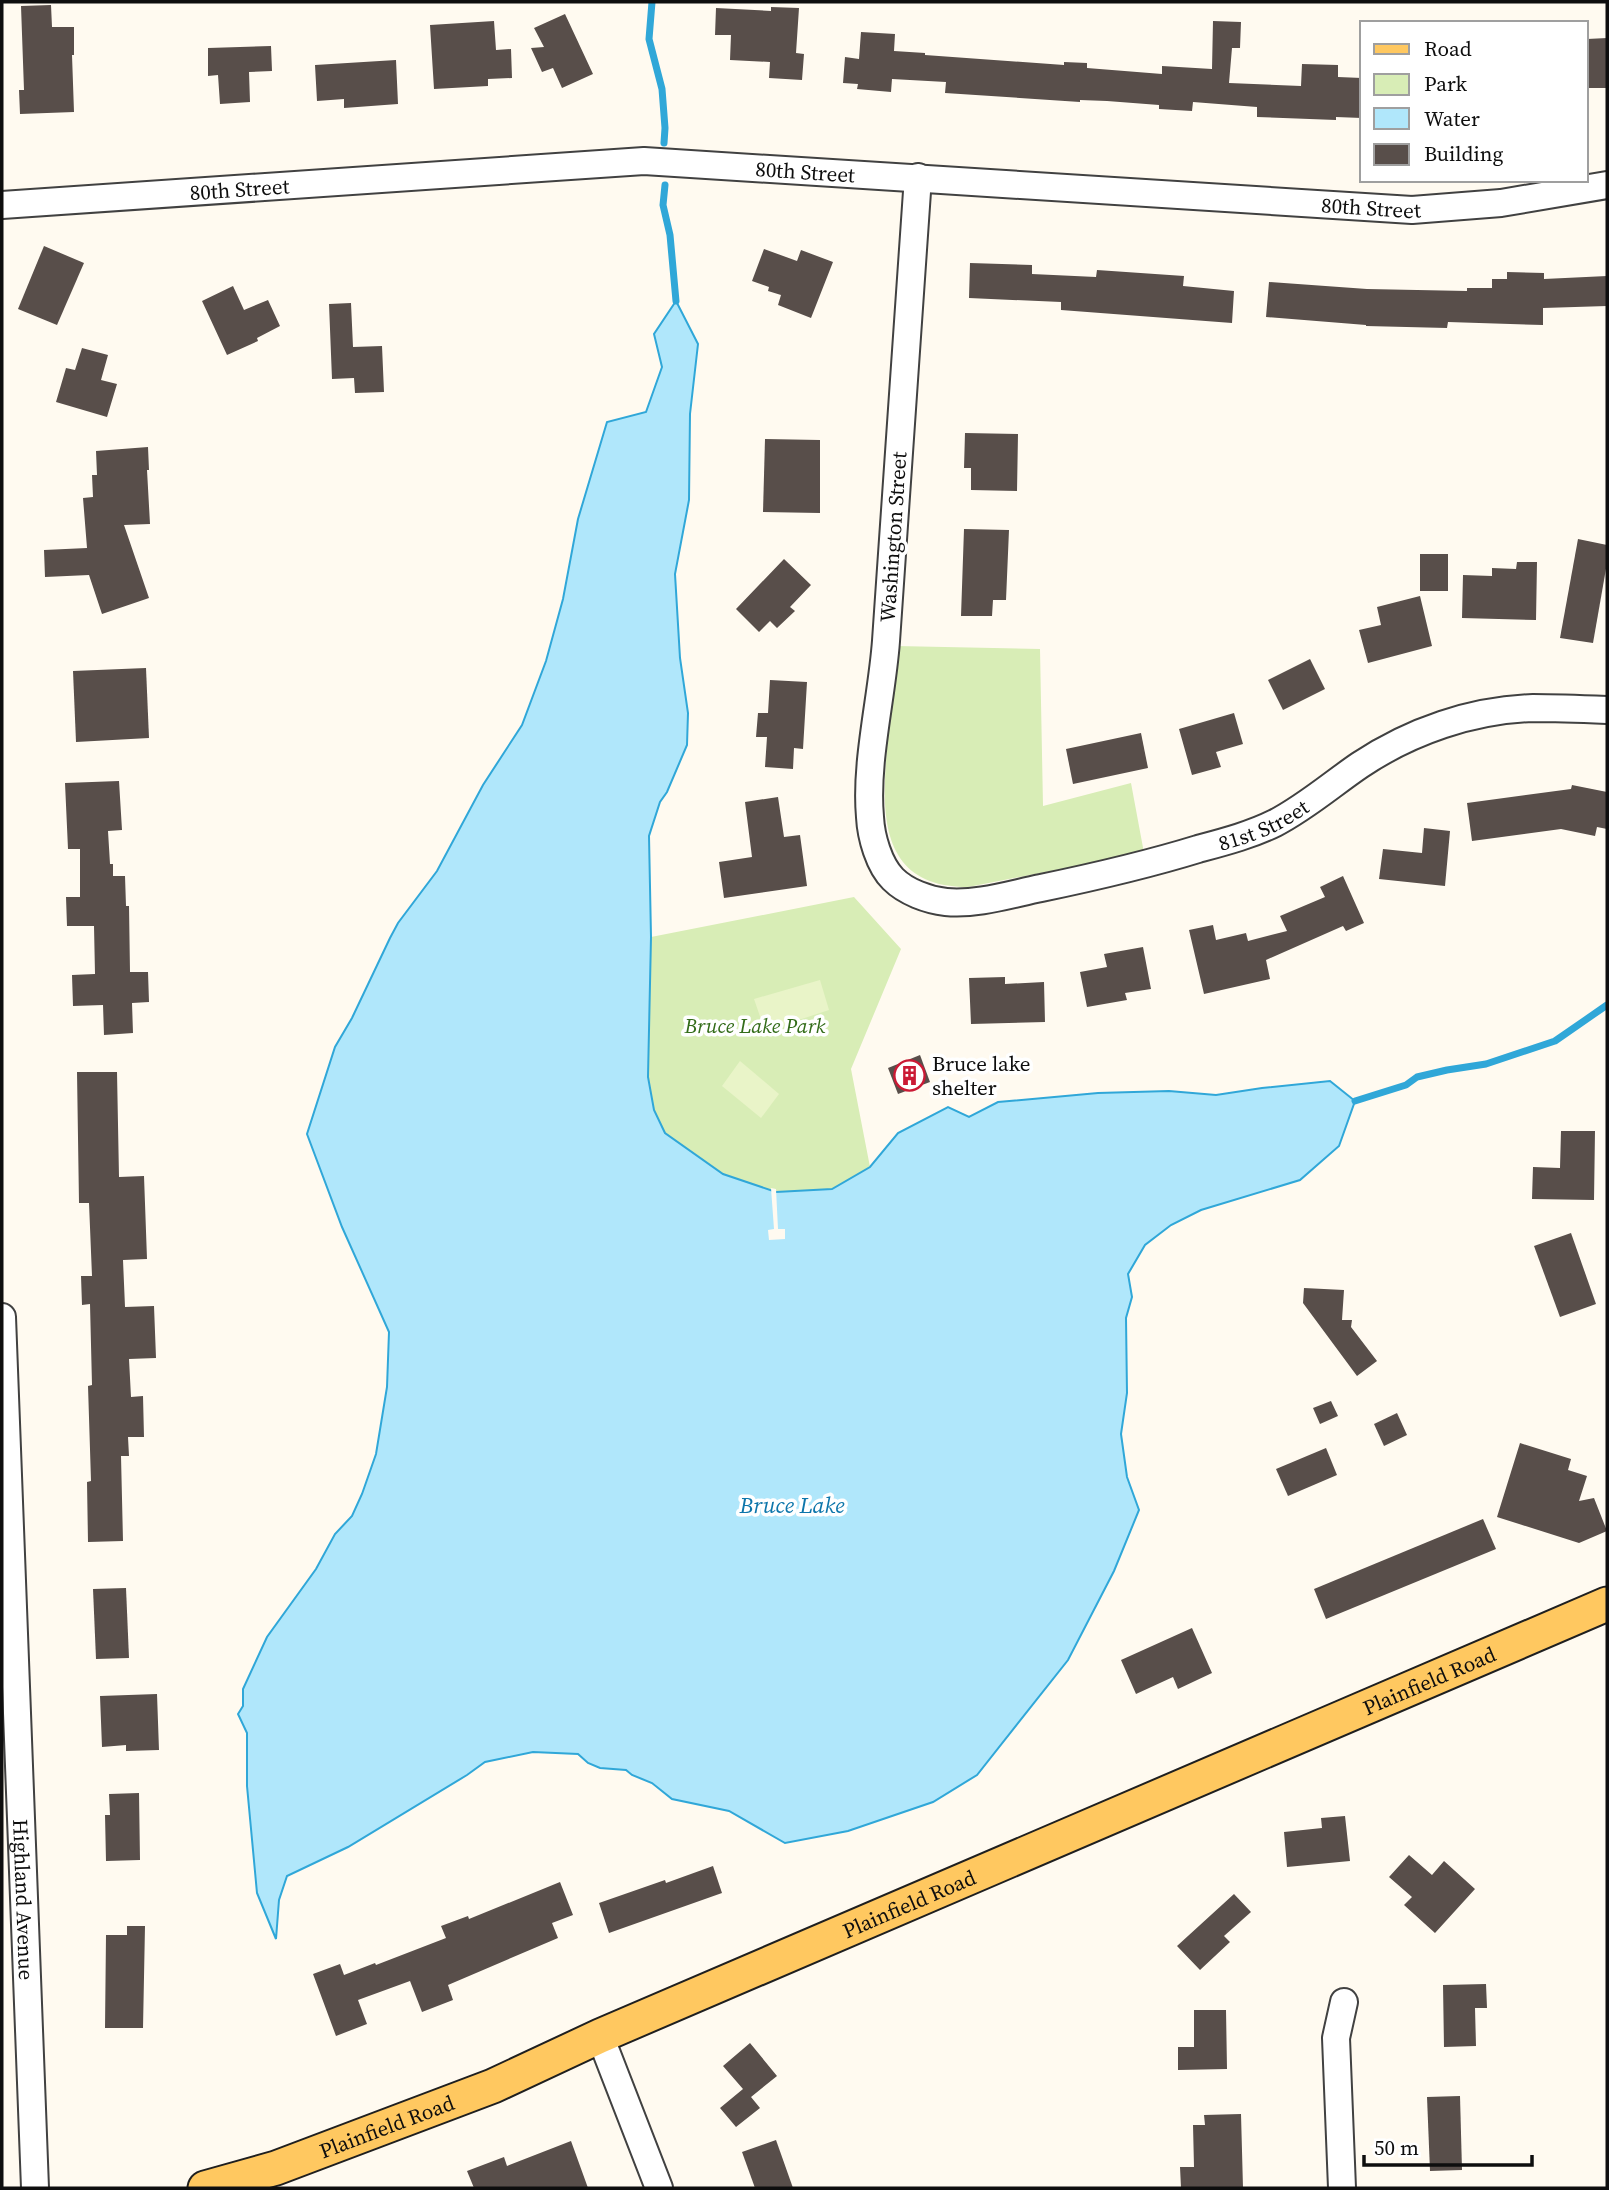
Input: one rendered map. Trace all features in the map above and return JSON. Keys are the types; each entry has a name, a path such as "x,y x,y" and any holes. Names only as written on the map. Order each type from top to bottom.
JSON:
{"main road":[{"name":"Plainfield Road","path":"205,2188 276,2168 492,2086 600,2036 1607,1604"}],"street":[{"name":"80th Street","path":"2,205 644,161 1412,210 1501,203 1607,184"},
{"name":"Washington Street","path":"902,886 892,878 883,864 874,842 870,819 870,785 886,648 918,177"},
{"name":"81st Street","path":"902,886 923,896 945,902 960,902 997,897 1150,864 1236,838 1274,823 1300,808 1360,765 1427,730 1461,719 1532,708 1607,710"},
{"name":"Highland Avenue","path":"2,1317 35,2188"},
{"path":"1342,2188 1336,2038 1344,2002"},
{"path":"600,2036 659,2188"}],"green space":[{"path":"896,646 1040,649 1043,806 1131,783 1144,853 968,887 937,883 915,873 900,857 890,838 886,814 886,763"},
{"name":"Bruce Lake Park","path":"854,897 901,949 851,1069 870,1167 832,1190 776,1192 723,1174 665,1133 654,1110 648,1077 651,937"},
{"path":"820,980 829,1010 765,1031 754,999"},
{"path":"740,1061 779,1094 761,1118 722,1086"}],"water":[{"name":"Bruce Lake","path":"676,301 698,344 690,414 689,500 675,574 680,658 688,713 687,745 660,802 649,836 651,937 648,1077 654,1110 665,1133 723,1174 776,1192 832,1189 870,1167 898,1133 948,1107 969,1117 998,1102 1098,1093 1169,1091 1216,1095 1330,1081 1355,1101 1339,1146 1300,1180 1201,1210 1171,1225 1145,1245 1128,1274 1132,1297 1126,1318 1127,1393 1121,1434 1127,1477 1139,1510 1114,1571 1068,1660 977,1775 933,1802 848,1831 785,1843 729,1811 672,1799 652,1783 626,1770 600,1768 588,1763 578,1754 533,1752 485,1762 348,1847 287,1876 279,1900 276,1939 257,1893 247,1786 247,1733 238,1714 243,1706 243,1689 267,1637 316,1569 335,1534 352,1516 376,1454 387,1387 389,1332 342,1227 307,1134 335,1047 352,1018 390,938 437,871 483,785 522,725 546,661 563,599 578,519 607,422 646,412 662,367 654,334"}],"pier":[{"path":"771,1188 776,1189 778,1229 785,1229 785,1239 769,1240 768,1230 774,1229"}],"building":[{"path":"51,5 52,27 74,27 74,112 20,114 19,90 24,90 21,6"},
{"path":"771,7 799,8 796,53 804,54 802,80 769,78 770,62 730,60 731,35 715,35 716,8 771,11"},
{"path":"565,14 593,74 562,88 553,68 542,72 531,48 544,47 534,28"},
{"path":"494,21 496,50 511,49 512,78 488,79 488,86 434,89 430,25"},
{"path":"1213,21 1241,22 1240,48 1232,48 1229,83 1301,86 1302,64 1338,65 1338,77 1360,78 1360,118 1336,117 1336,120 1257,117 1257,107 1193,102 1192,111 1159,109 1159,105 1107,101 1080,102 945,93 946,82 892,79 891,92 857,89 858,84 843,83 845,57 859,59 861,32 895,34 894,51 925,55 1064,65 1064,62 1087,63 1087,68 1162,74 1162,66 1212,69"},
{"path":"1607,38 1607,88 1588,88 1588,39"},
{"path":"271,46 272,71 249,72 250,102 220,104 218,75 208,76 208,48"},
{"path":"396,60 398,104 344,108 344,99 317,101 315,65"},
{"path":"44,246 84,263 57,325 18,309"},
{"path":"764,249 797,261 801,250 833,262 811,318 778,305 781,295 752,281"},
{"path":"970,263 1032,265 1032,274 1096,277 1097,270 1184,276 1183,286 1234,291 1232,323 1061,310 1061,302 969,298"},
{"path":"1507,272 1544,273 1544,279 1607,276 1607,306 1543,308 1543,325 1448,322 1447,328 1366,326 1266,317 1269,282 1367,289 1467,291 1467,288 1492,288 1492,279 1507,279"},
{"path":"233,286 244,310 268,300 280,326 257,338 258,341 227,355 202,301"},
{"path":"351,303 353,347 382,346 384,392 355,393 354,378 332,379 329,304"},
{"path":"82,348 108,355 101,380 117,384 107,417 56,402 66,368 75,370"},
{"path":"965,433 1018,434 1017,491 971,490 971,468 964,468"},
{"path":"765,439 820,440 820,513 763,512"},
{"path":"148,447 150,524 124,525 149,598 102,614 89,575 45,577 44,550 87,548 83,498 93,497 92,475 97,475 96,451"},
{"path":"964,529 1009,530 1006,600 993,600 992,616 961,616"},
{"path":"1578,539 1607,545 1607,563 1593,643 1560,638"},
{"path":"1420,554 1448,554 1448,591 1420,591"},
{"path":"784,559 811,585 790,607 795,611 777,628 770,621 759,632 736,609"},
{"path":"1517,562 1537,562 1536,620 1462,618 1463,575 1492,576 1492,568 1516,569"},
{"path":"1420,596 1432,646 1368,663 1359,630 1381,625 1377,607"},
{"path":"1310,659 1325,689 1283,710 1268,680"},
{"path":"146,668 149,738 76,742 73,671"},
{"path":"770,680 807,682 803,749 794,748 793,769 765,767 767,737 756,737 758,713 768,713"},
{"path":"1234,713 1243,744 1216,752 1221,767 1192,775 1179,729"},
{"path":"1141,733 1148,768 1073,784 1066,749"},
{"path":"119,781 122,830 108,831 110,864 113,864 113,876 125,876 126,906 129,906 130,972 148,972 149,1002 132,1003 133,1033 104,1035 103,1005 73,1006 72,975 95,974 94,926 67,926 66,897 80,897 80,849 68,849 65,783"},
{"path":"1572,785 1607,792 1607,829 1597,827 1595,836 1561,829 1472,841 1467,803 1571,789"},
{"path":"778,797 784,837 800,835 807,886 724,898 719,862 752,857 745,802"},
{"path":"1424,828 1450,831 1445,886 1379,879 1383,849 1422,853"},
{"path":"1343,876 1364,923 1346,931 1343,926 1266,960 1270,979 1204,994 1189,930 1213,925 1216,940 1246,933 1248,941 1287,931 1280,916 1325,897 1320,887"},
{"path":"1143,947 1151,989 1125,993 1127,1000 1087,1007 1080,972 1107,967 1104,954"},
{"path":"1005,977 1005,984 1044,982 1045,1022 971,1024 969,978"},
{"name":"Bruce lake shelter","path":"920,1055 930,1082 898,1094 888,1068"},
{"path":"77,1072 117,1072 119,1177 144,1176 147,1259 123,1260 125,1307 154,1306 156,1358 129,1359 131,1397 143,1396 144,1437 128,1437 129,1456 121,1456 123,1541 88,1542 87,1482 91,1481 88,1386 92,1385 90,1304 82,1305 81,1276 92,1276 89,1203 79,1203"},
{"path":"1561,1131 1595,1131 1594,1200 1532,1199 1533,1167 1560,1168"},
{"path":"1571,1233 1596,1304 1560,1317 1534,1246"},
{"path":"1304,1288 1344,1290 1342,1320 1352,1320 1351,1327 1377,1361 1357,1376 1303,1303"},
{"path":"1331,1401 1338,1416 1320,1424 1313,1408"},
{"path":"1397,1413 1407,1435 1384,1446 1374,1424"},
{"path":"1520,1443 1571,1459 1568,1470 1587,1476 1579,1501 1594,1498 1607,1531 1579,1543 1497,1517"},
{"path":"1326,1448 1337,1475 1288,1496 1276,1469"},
{"path":"1483,1519 1496,1549 1326,1619 1314,1589"},
{"path":"126,1588 129,1658 96,1659 93,1589"},
{"path":"1192,1628 1212,1673 1178,1689 1173,1677 1136,1694 1121,1660"},
{"path":"157,1694 159,1750 126,1751 126,1745 102,1747 100,1696"},
{"path":"139,1793 140,1860 106,1861 105,1815 110,1815 109,1794"},
{"path":"1345,1816 1350,1861 1287,1867 1284,1832 1322,1828 1321,1818"},
{"path":"1409,1855 1432,1875 1444,1861 1475,1889 1435,1933 1404,1905 1412,1897 1389,1877"},
{"path":"713,1866 722,1893 609,1933 599,1903"},
{"path":"560,1882 573,1915 552,1923 558,1938 448,1985 453,2000 422,2012 410,1981 358,2000 367,2024 336,2036 313,1974 340,1964 344,1975 375,1963 376,1965 446,1938 441,1926 468,1916 469,1919"},
{"path":"1234,1894 1251,1912 1224,1936 1230,1942 1200,1970 1177,1946"},
{"path":"127,1926 145,1926 143,2028 105,2028 106,1935 127,1935"},
{"path":"1486,1984 1487,2008 1475,2008 1476,2046 1444,2047 1443,1985"},
{"path":"1194,2010 1226,2010 1227,2069 1178,2070 1178,2047 1194,2047"},
{"path":"750,2043 777,2076 751,2097 760,2108 736,2127 720,2108 743,2089 723,2066"},
{"path":"1460,2096 1462,2170 1430,2171 1427,2097"},
{"path":"1241,2114 1243,2188 1181,2188 1180,2167 1194,2167 1193,2125 1205,2125 1204,2115"},
{"path":"776,2140 793,2188 755,2188 742,2152"},
{"path":"571,2141 588,2188 474,2188 467,2171 504,2157 507,2166"}],"waterway":[{"path":"652,2 649,39 662,89 664,143"},
{"path":"665,185 663,205 670,235 676,301"},
{"path":"1355,1101 1406,1085 1417,1077 1486,1064 1555,1041 1607,1005"}],"place":[{"name":"Bruce lake shelter","path":"909,1075"}]}
